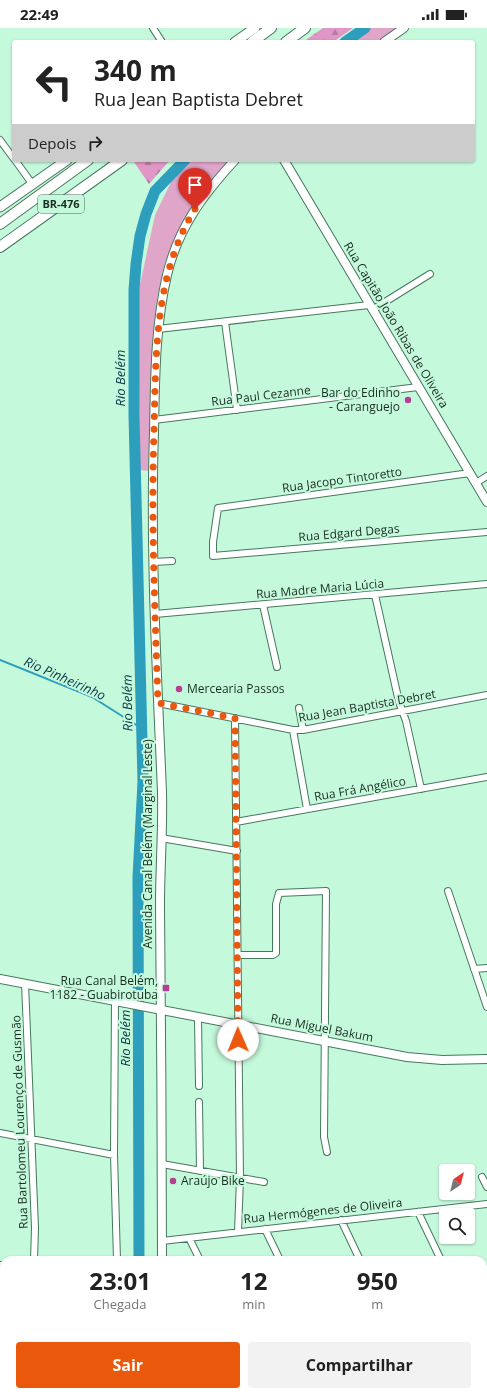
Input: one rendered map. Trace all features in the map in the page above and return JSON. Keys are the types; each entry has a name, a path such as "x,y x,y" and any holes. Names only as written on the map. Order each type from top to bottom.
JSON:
{"highway":[{"path":"255,40 271,28"},
{"path":"289,40 305,28"},
{"name":"BR-476","path":"0,224 85,162"},
{"name":"BR-476","path":"0,247 119,162"}],"main road":[{"path":"238,40 255,28"},
{"path":"0,207 65,162"}],"street":[{"path":"153,28 161,40"},
{"path":"387,40 404,28"},
{"path":"0,140 12,157"},
{"path":"16,162 33,185"},
{"name":"Avenida Canal Belém (Marginal Leste)","path":"162,1256 162,1164 158,1009 162,795 153,562 154,420 158,329 167,276 181,234 195,209 232,162"},
{"name":"Rua Capitão João Ribas de Oliveira","path":"285,162 487,502"},
{"path":"158,329 371,308 430,274"},
{"path":"225,322 237,410"},
{"name":"Rua Paul Cezanne","path":"154,420 418,387"},
{"name":"Rua Jacopo Tintoretto","path":"213,556 213,542 218,508 470,473"},
{"path":"476,483 487,476"},
{"name":"Rua Edgard Degas","path":"213,556 487,532"},
{"path":"153,562 172,561"},
{"name":"Rua Madre Maria Lúcia","path":"155,614 487,584"},
{"path":"375,595 421,789"},
{"path":"263,605 276,667"},
{"name":"Rua Jean Baptista Debret","path":"158,703 293,730 303,730 487,695"},
{"path":"299,708 303,730"},
{"path":"235,718 240,1178 238,1232"},
{"path":"293,730 308,809"},
{"name":"Rua Frá Angélico","path":"236,822 487,777"},
{"path":"161,838 236,851"},
{"path":"238,955 273,955 276,953 276,904 279,893 326,891 324,1137 327,1152"},
{"path":"448,891 487,1007"},
{"path":"474,969 487,968"},
{"name":"Rua Miguel Bakum","path":"0,979 417,1058 442,1060 487,1059"},
{"name":"Rua Bartolomeu Lourenço de Gusmão","path":"25,983 35,1228 34,1256"},
{"path":"117,1256 114,1155 119,1001"},
{"path":"198,1016 199,1086"},
{"path":"199,1102 200,1171"},
{"path":"0,1133 114,1155"},
{"path":"162,1164 264,1182"},
{"path":"482,1177 487,1187"},
{"name":"Rua Hermógenes de Oliveira","path":"162,1241 487,1204"},
{"path":"418,1212 439,1256"},
{"path":"341,1220 358,1256"},
{"path":"265,1229 278,1256"},
{"path":"190,1238 198,1256"}],"shaded area":[{"path":"369,28 397,28 380,40 353,40"},
{"path":"188,162 227,162 185,217 165,262 158,293 153,334 148,471 140,470 138,294 155,215 172,180"}],"green space":[{"path":"323,28 353,28 336,40 306,40"},
{"path":"134,162 168,162 149,184"}],"waterway":[{"name":"Rio Belém","path":"348,40 365,28"},
{"name":"Rio Belém","path":"139,1256 138,877 143,782 134,415 134,290 140,236 146,214 155,191 183,162"},
{"name":"Rio Pinheirinho","path":"0,660 92,697 141,728"}],"place":[{"name":"Bar do Edinho - Caranguejo","path":"408,400"},
{"name":"Mercearia Passos","path":"179,689"},
{"name":"Rua Canal Belém, 1182 - Guabirotuba","path":"166,988"},
{"name":"Araújo Bike","path":"173,1181"}],"route":[{"path":"195,209 187,221 175,248 167,276 158,329 154,420 153,562 158,703 235,718 238,1040"}]}
